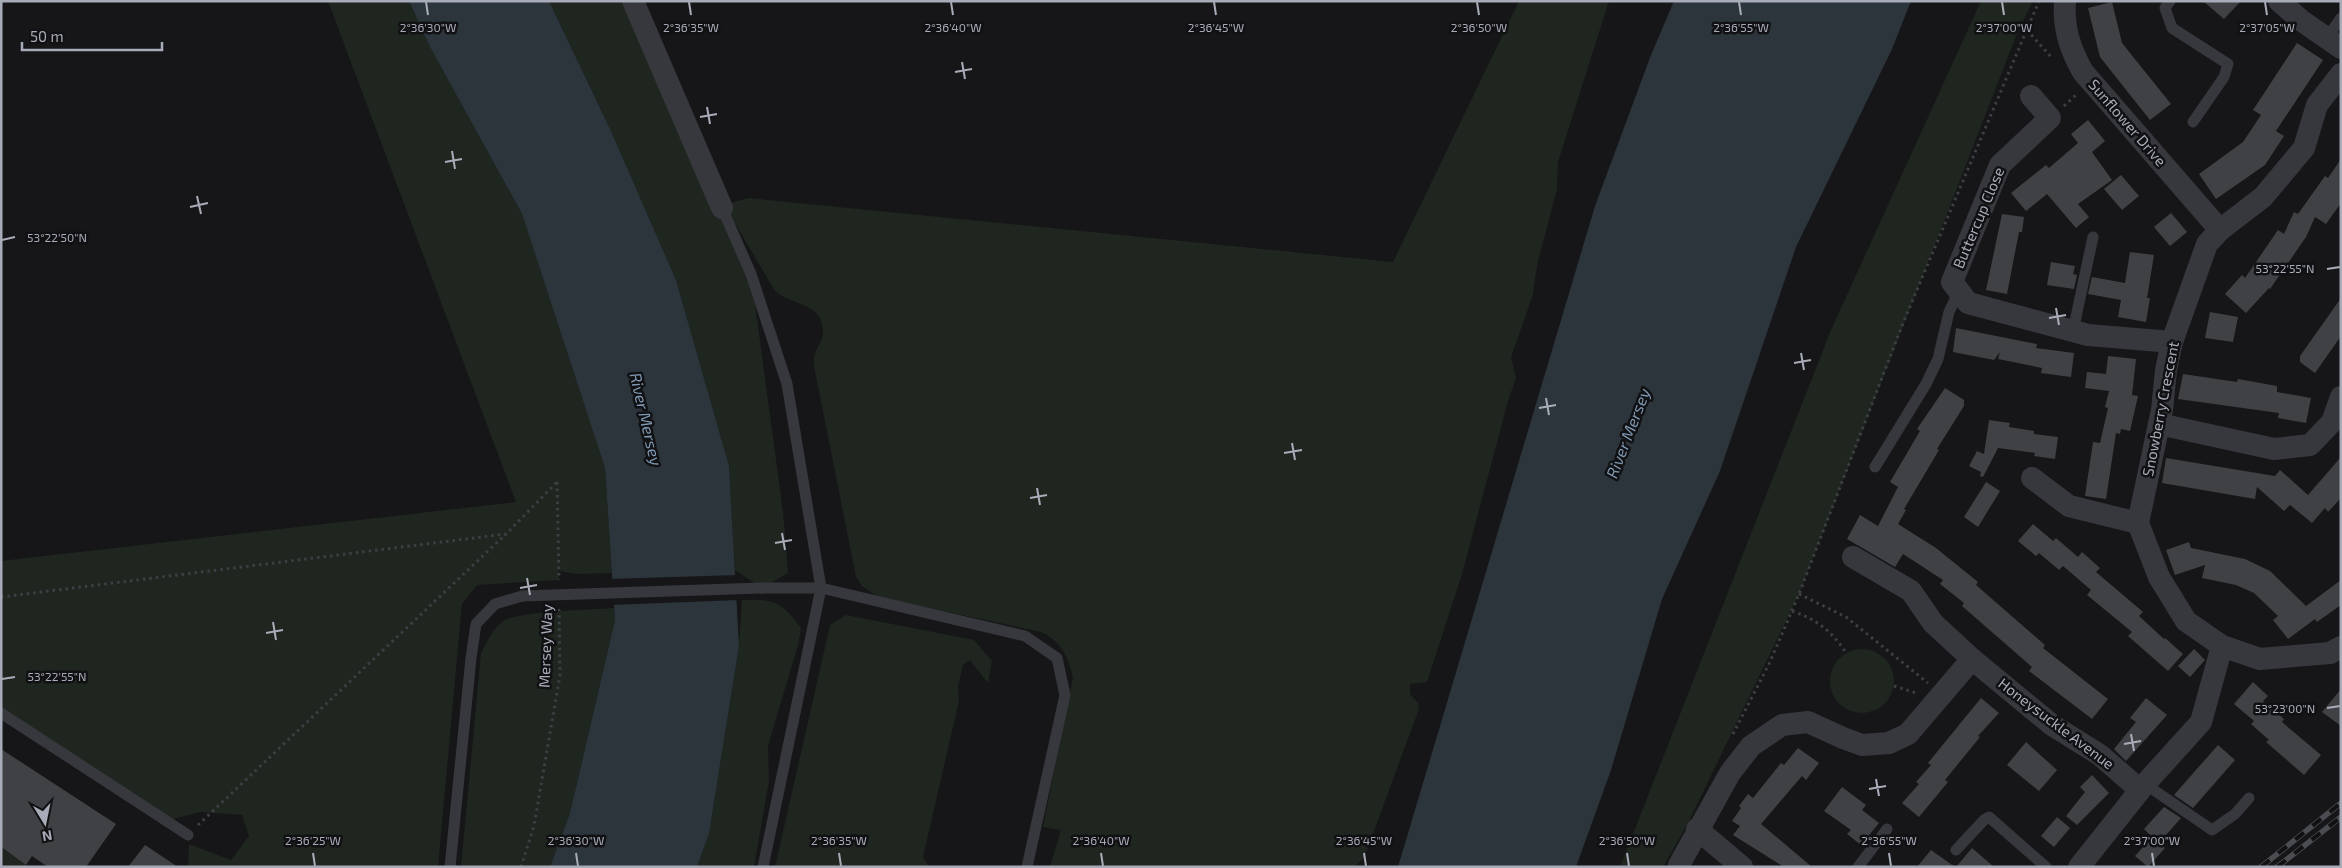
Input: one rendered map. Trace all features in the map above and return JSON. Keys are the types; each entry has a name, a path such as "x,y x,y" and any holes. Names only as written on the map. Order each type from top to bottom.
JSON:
{"street":[{"path":"633,1 722,208"},
{"name":"Sunflower Drive","path":"2065,1 2064,18 2074,56 2091,81 2220,230"},
{"path":"2279,1 2333,44"},
{"name":"Snowberry Crescent","path":"2138,523 2159,424 2166,370 2172,342 2207,244 2220,230 2263,197 2304,148 2317,105 2341,74"},
{"path":"2031,96 2050,118"},
{"name":"Buttercup Close","path":"2050,118 2000,165 1952,282 1968,304 2088,335 2172,342"},
{"path":"2159,424 2274,449 2310,445 2332,422 2341,397"},
{"path":"2032,478 2069,506 2138,523 2159,577 2186,622 2222,646 2260,659 2330,653 2341,647"},
{"name":"Honeysuckle Avenue","path":"1854,557 1911,591 1933,623 1972,659 2052,725 2100,755 2142,787"},
{"path":"2079,867 2142,787 2201,722 2222,646"},
{"path":"1679,865 1730,773 1751,746 1782,725 1808,722 1862,745 1889,743 1908,734 1972,659"},
{"path":"1698,829 1742,867"}],"lane":[{"path":"2170,1 2165,8 2172,28 2228,64 2224,77 2193,122"},
{"path":"2333,44 2341,18"},
{"path":"722,208 751,274 786,384 821,588 763,867"},
{"path":"2073,332 2093,237"},
{"path":"1875,467 1926,384 1938,359 1949,312 1959,292"},
{"path":"450,867 476,624 495,604 522,596 762,588 821,588 1025,636 1057,658 1065,695 1027,867"},
{"path":"1,713 188,835"},
{"path":"2142,787 2212,830 2235,814 2249,798"},
{"path":"1956,850 1989,817 2046,867"},
{"path":"1858,867 1887,829"}],"path":[{"path":"1731,738 1770,662 1792,611 1903,324 2039,1"},
{"path":"2050,118 2091,81"},
{"name":"Mersey Way","path":"506,534 557,482 559,590"},
{"path":"1,597 506,534"},
{"path":"188,835 506,534"},
{"path":"1799,594 1846,617 1942,694"},
{"name":"Mersey Way","path":"521,867 534,826 560,675 559,599"},
{"path":"1792,611 1808,616 1825,628 1834,636 1846,653"}],"shaded area":[{"path":"328,1 409,1 430,47 522,214 605,468 612,573 576,574 559,571 559,580 477,585 462,604 438,867 188,867 189,844 231,860 249,836 242,815 200,812 166,821 1,713 1,561 516,502"},
{"path":"549,1 633,1 751,274 783,512 788,573 762,588 735,570 729,466 676,280 611,131"},
{"path":"1519,1 1609,1 1558,162 1557,189 1537,265 1533,295 1511,357 1516,378 1508,401 1462,574 1427,682 1410,684 1410,694 1418,703 1419,709 1364,858 1354,867 1050,867 1061,830 1043,827 1073,677 1069,662 1059,645 1041,632 878,597 862,586 856,577 814,366 816,351 823,332 822,322 812,310 775,291 724,205 748,198 1393,262"},
{"path":"1981,1 2033,1 2018,31 1799,594 1688,823 1663,867 1620,867 1831,330"},
{"path":"742,600 762,600 776,604 788,612 801,628 798,645 768,746 769,781 754,867 697,867 709,834 739,646"},
{"path":"614,608 615,620 570,813 550,867 461,867 481,653 496,627 503,621 524,615"},
{"path":"846,615 974,640 992,661 988,683 970,660 963,665 958,687 959,701 923,857 929,867 775,867 830,625"},
{"path":"1856,649 1868,649 1885,658 1892,669 1894,681 1892,693 1885,704 1868,713 1856,713 1844,708 1835,699 1830,687 1830,675 1835,663 1844,654"},
{"path":"1,848 26,865 40,867 1,867"}],"water":[{"name":"River Mersey","path":"409,1 549,1 611,131 676,280 729,466 739,646 709,834 697,867 550,867 570,813 615,620 605,468 522,214 430,47"},
{"name":"River Mersey","path":"1674,1 1911,1 1892,49 1796,247 1720,471 1662,599 1611,770 1576,867 1398,867 1595,206 1651,55"}],"pier":[{"path":"738,575 739,600 611,605 609,579"}],"building":[{"path":"2203,1 2241,1 2224,19"},
{"path":"2112,2 2122,43 2171,104 2150,120 2100,57 2088,8"},
{"path":"2297,43 2323,60 2276,131 2284,136 2265,165 2216,199 2199,174 2243,142 2261,115 2253,110"},
{"path":"2088,120 2105,141 2092,152 2112,180 2078,204 2089,217 2076,228 2047,194 2026,211 2011,193 2046,165 2049,168 2078,143 2071,134"},
{"path":"2341,159 2341,203 2326,224 2315,217 2306,237 2270,289 2246,313 2225,294 2242,275 2245,278 2278,230 2284,234 2294,212 2298,214 2325,176 2328,178"},
{"path":"2121,175 2139,196 2122,210 2104,189"},
{"path":"2171,213 2187,232 2170,246 2154,227"},
{"path":"2002,214 2024,217 2022,232 2019,232 2007,294 1986,290"},
{"path":"2130,252 2154,255 2147,298 2150,298 2146,322 2118,317 2121,300 2088,294 2092,277 2125,283"},
{"path":"2051,262 2075,266 2073,274 2077,275 2074,289 2047,285"},
{"path":"2341,298 2341,336 2315,373 2300,362 2300,356"},
{"path":"2210,312 2238,317 2233,342 2205,338"},
{"path":"1956,328 2037,344 2036,348 2074,353 2071,377 2041,373 2042,368 1998,359 2000,352 1994,360 1953,352"},
{"path":"2108,356 2136,359 2132,395 2138,396 2130,431 2121,429 2120,434 2116,433 2106,499 2085,496 2093,442 2100,443 2108,408 2105,407 2109,391 2085,388 2087,372 2106,374"},
{"path":"2183,374 2237,382 2238,379 2277,386 2277,392 2311,398 2306,423 2278,418 2279,413 2178,399"},
{"path":"1945,388 1964,400 1964,406 1937,449 1939,450 1904,509 1906,510 1898,524 1936,548 1978,582 1976,585 2045,645 2043,648 2108,699 2092,719 2029,671 2032,667 1962,606 1964,603 1940,584 1943,580 1903,554 1895,567 1847,539 1860,515 1878,526 1898,487 1890,482 1920,431 1917,429"},
{"path":"1989,420 2010,423 2009,427 2034,431 2034,434 2058,437 2055,459 2034,456 2035,453 1998,448 1983,477 1980,476 1981,472 1969,466 1977,451 1984,454"},
{"path":"2341,457 2341,498 2328,512 2325,508 2312,523 2290,505 2284,511 2257,487 2255,499 2162,483 2166,458 2275,476 2280,470 2308,495"},
{"path":"1986,482 2000,491 1978,527 1964,517"},
{"path":"2033,524 2053,541 2056,538 2078,557 2082,552 2100,568 2096,572 2143,612 2139,616 2183,654 2168,671 2128,636 2132,632 2087,595 2091,590 2063,566 2059,570 2039,553 2036,556 2018,541"},
{"path":"2189,542 2191,548 2245,559 2270,571 2306,606 2341,580 2341,605 2317,622 2315,619 2288,639 2273,620 2278,616 2254,593 2236,585 2202,578 2205,565 2175,575 2166,550"},
{"path":"2194,649 2205,660 2190,677 2178,666"},
{"path":"2253,682 2268,696 2263,701 2284,719 2282,722 2321,755 2304,775 2266,742 2269,740 2251,724 2254,721 2234,704"},
{"path":"2341,689 2341,726 2322,712"},
{"path":"1981,698 1999,713 1978,736 1980,737 1945,780 1948,782 1919,817 1902,803 1919,784 1916,782 1931,765 1928,763"},
{"path":"2146,698 2167,715 2126,761 2114,749 2136,722 2130,718"},
{"path":"2026,742 2057,770 2039,791 2007,765"},
{"path":"2218,745 2235,760 2193,808 2174,795"},
{"path":"1798,748 1819,763 1806,780 1802,776 1761,824 1812,867 1784,867 1733,835 1740,826 1732,821 1741,808 1739,806 1748,794 1753,798 1781,763 1784,765"},
{"path":"1,749 116,824 86,867 48,867 32,856 26,865 1,847"},
{"path":"2092,775 2109,793 2077,825 2066,816 2085,792 2080,787"},
{"path":"1842,787 1866,805 1862,810 1879,823 1861,845 1847,834 1851,830 1824,811"},
{"path":"2164,807 2181,818 2159,843 2165,848 2148,867 2135,856 2152,837 2144,829"},
{"path":"2057,817 2070,828 2054,847 2041,836"},
{"path":"145,845 178,867 128,867"},
{"path":"1972,848 1994,867 1956,867"},
{"path":"1931,850 1955,867 1917,867"}],"railway":[{"path":"2261,867 2341,803"},
{"path":"2277,867 2341,817"}]}
